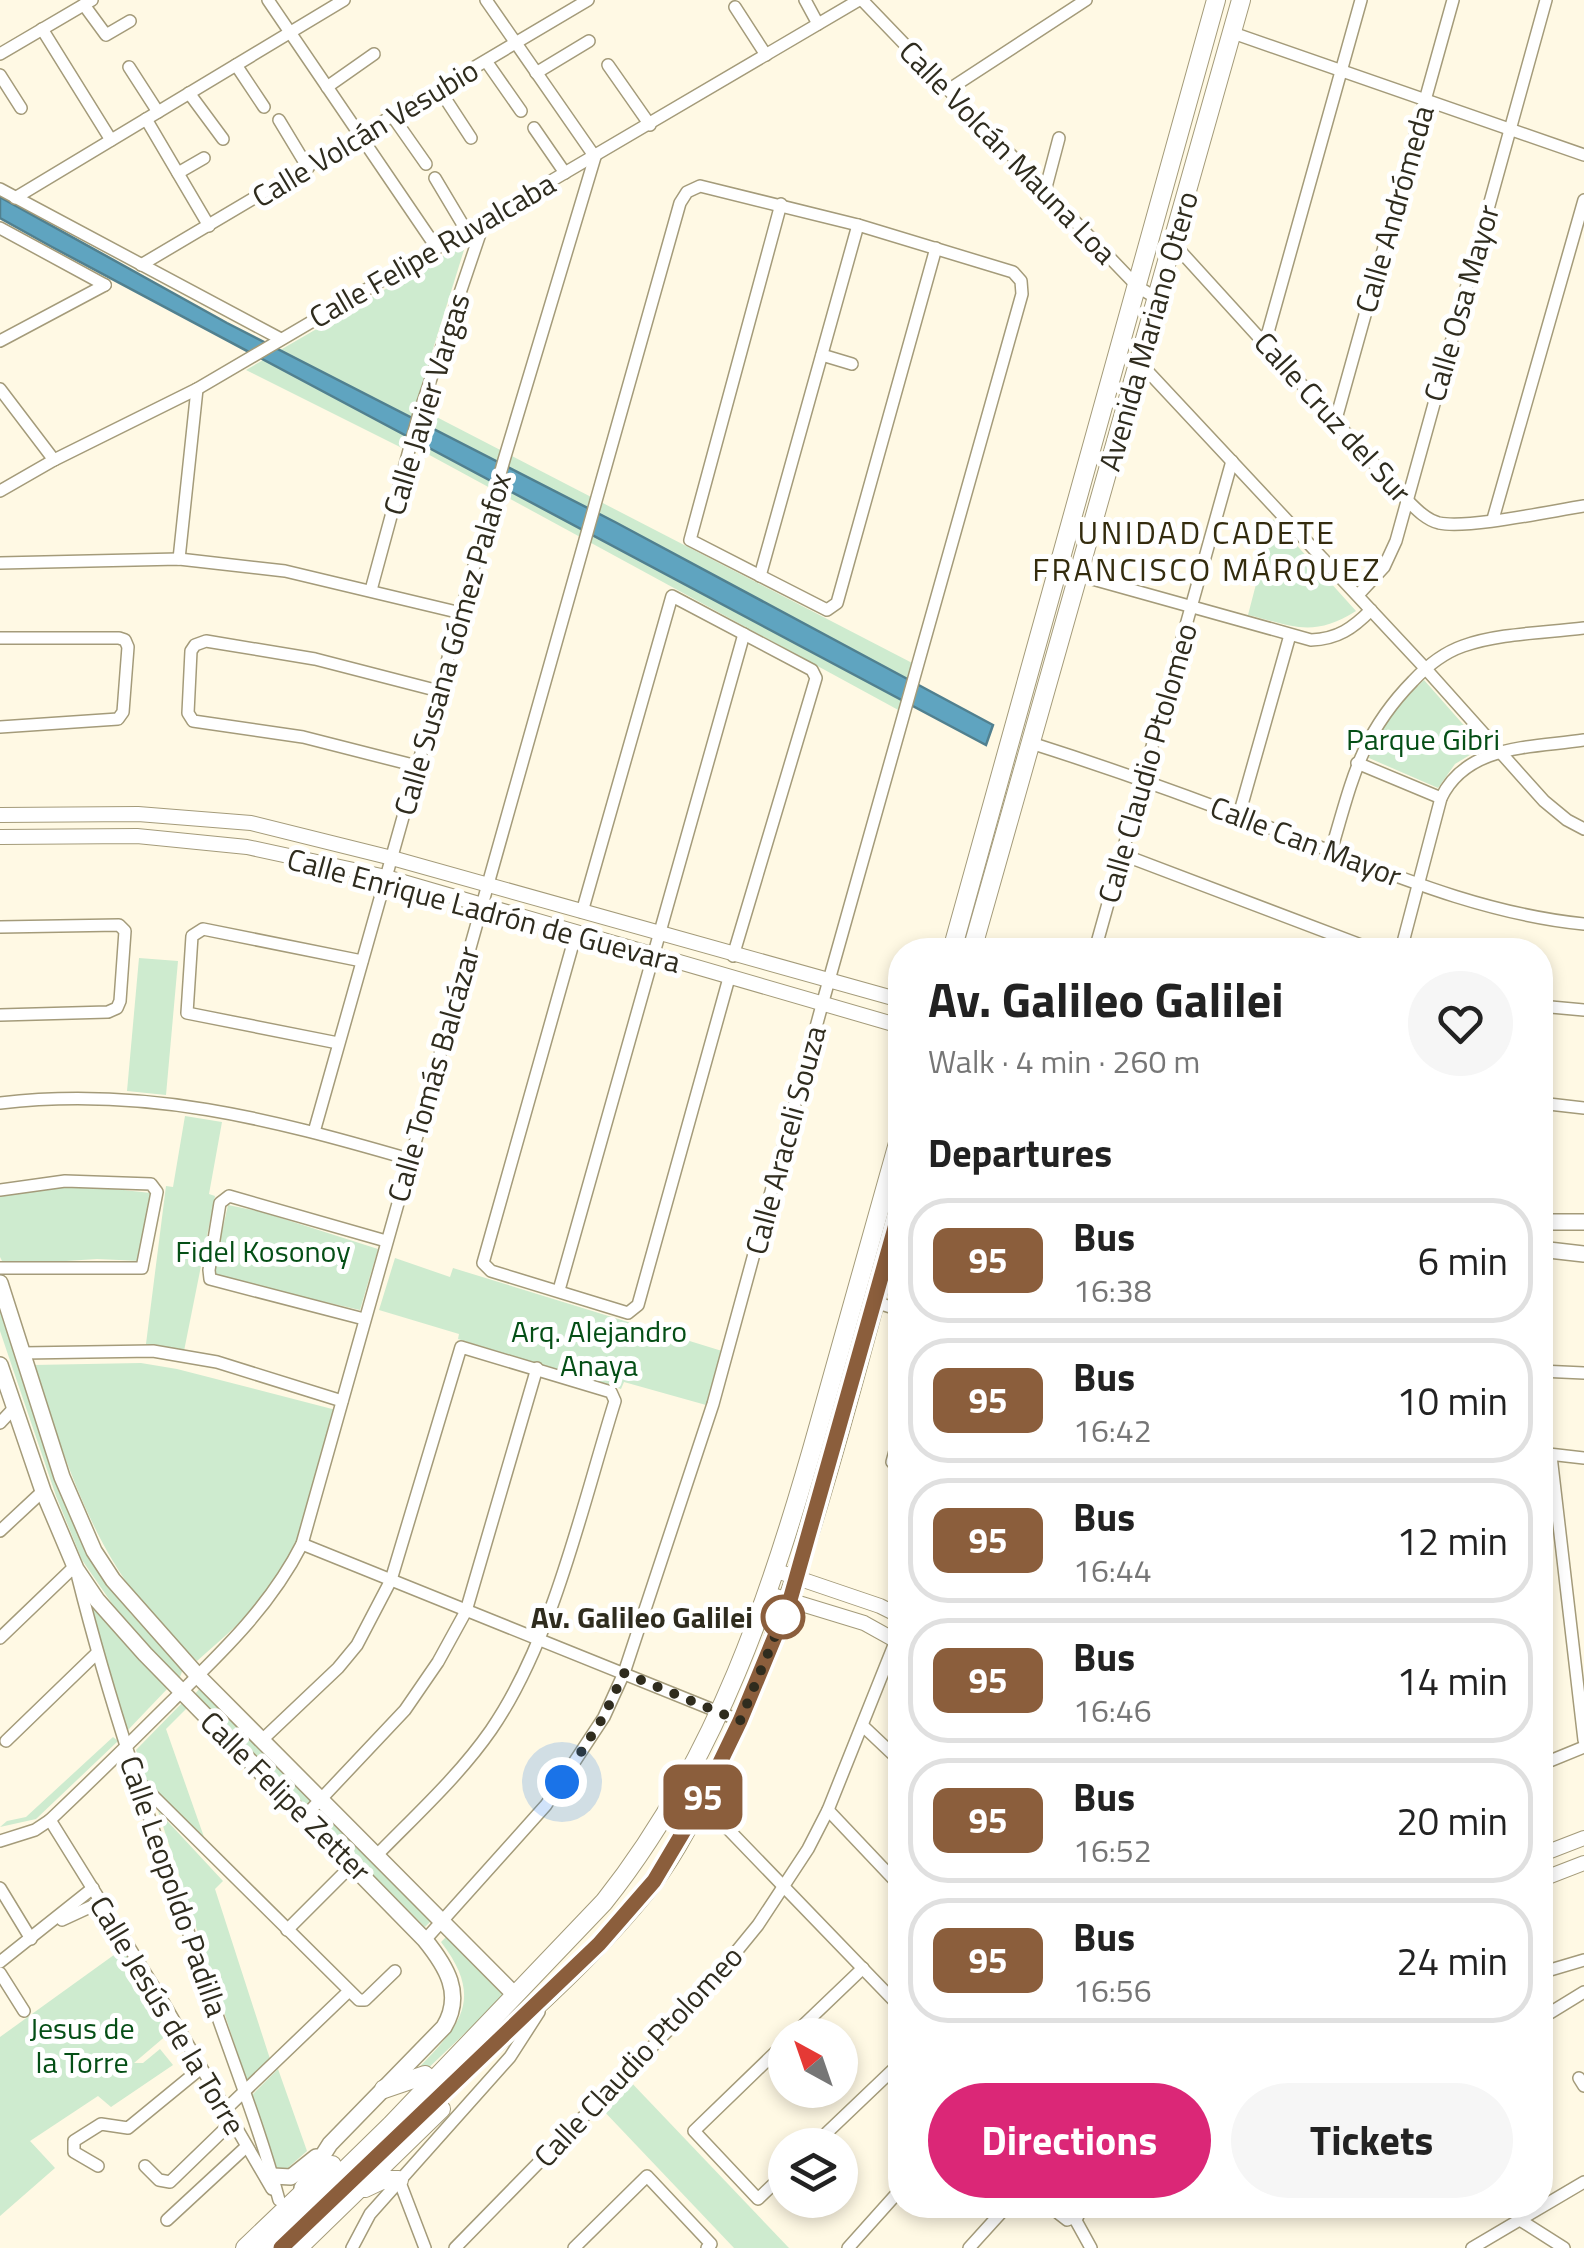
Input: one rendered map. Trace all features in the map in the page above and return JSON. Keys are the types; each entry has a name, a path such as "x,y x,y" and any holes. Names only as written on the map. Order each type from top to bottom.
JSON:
{"main road":[{"name":"Avenida Mariano Otero","path":"955,938 1216,0"},
{"name":"Avenida Mariano Otero","path":"975,938 1242,0"},
{"path":"281,2248 604,1902 635,1864 684,1784 719,1712 777,1571 888,1178"},
{"path":"1553,1222 1584,1222"},
{"path":"1553,1250 1584,1254"},
{"path":"265,2248 556,1986 654,1881 701,1802 740,1721 790,1600 888,1252"},
{"name":"Calle Felipe Zetter","path":"0,1283 62,1477 94,1552 113,1580 198,1676 515,1995"},
{"name":"Calle Felipe Zetter","path":"0,1365 43,1492 76,1568 124,1632 426,1940 451,1981 450,2016 444,2027 330,2144 286,2204"},
{"path":"298,2248 539,2012 556,1986"},
{"path":"245,2248 286,2204 490,2020"},
{"path":"384,2089 425,2076"},
{"path":"273,2176 291,2177 330,2144"},
{"path":"356,2194 382,2180 399,2180"}],"street":[{"path":"268,0 436,247"},
{"path":"15,198 344,0"},
{"path":"486,0 595,157"},
{"name":"Calle Volcán Vesubio","path":"141,266 588,0"},
{"path":"805,0 818,24"},
{"name":"Calle Felipe Ruvalcaba","path":"0,491 197,388 860,0"},
{"name":"Calle Volcán Mauna Loa","path":"860,0 1138,287 1158,299"},
{"path":"948,90 1086,0"},
{"path":"1266,343 1361,0"},
{"name":"Calle Andrómeda","path":"1336,419 1453,0"},
{"name":"Calle Osa Mayor","path":"1358,595 1391,556 1546,0"},
{"path":"0,54 88,2 100,39 130,21"},
{"path":"735,8 766,56"},
{"path":"42,30 111,140"},
{"path":"1233,32 1584,155"},
{"path":"536,73 589,41"},
{"path":"328,87 374,54"},
{"path":"486,61 521,111"},
{"path":"236,65 264,107"},
{"path":"608,65 650,124"},
{"path":"129,67 158,112"},
{"path":"0,75 21,108"},
{"path":"439,90 471,138"},
{"path":"189,93 223,139"},
{"path":"394,117 426,164"},
{"path":"146,119 209,226"},
{"path":"279,120 308,168"},
{"path":"534,128 565,174"},
{"path":"1045,191 1060,138"},
{"name":"Calle Susana Gómez Palafox","path":"314,1132 497,486 595,157"},
{"path":"178,174 204,158"},
{"path":"435,178 466,230"},
{"name":"Calle Tomás Balcázar","path":"0,1842 35,1830 50,1820 182,1692 261,1610 302,1544 680,202 687,192 700,186 782,204"},
{"path":"0,188 279,338"},
{"path":"1493,519 1584,200"},
{"path":"782,204 936,248 837,603 827,610 690,540 782,204"},
{"name":"Calle Javier Vargas","path":"371,590 418,418 486,219"},
{"path":"760,576 858,225"},
{"path":"0,228 105,285 0,341"},
{"name":"Calle Cruz del Sur","path":"1173,243 1406,499 1438,522 1493,519 1584,506"},
{"name":"Calle Araceli Souza","path":"426,1940 546,1805 604,1716 624,1673 714,1404 828,981 1022,294 1021,281 1013,272 936,248"},
{"path":"822,355 852,364"},
{"path":"1139,362 1504,752 1544,801 1584,829"},
{"path":"179,559 197,388"},
{"path":"0,389 54,460"},
{"name":"Calle Claudio Ptolomeo","path":"1098,938 1232,461"},
{"path":"0,563 179,559 285,571 461,614"},
{"path":"1078,575 1311,640 1338,636 1371,610"},
{"path":"582,912 672,596 812,670 816,678 733,956"},
{"path":"1332,851 1357,763 1370,733 1425,668 1464,646 1584,628"},
{"path":"559,1290 744,634"},
{"path":"1239,816 1290,635"},
{"path":"0,638 126,640 128,646 123,712 118,719 0,726"},
{"path":"418,766 303,737 190,719 192,651 195,645 206,641 315,659 439,691"},
{"path":"1404,938 1441,798 1450,779 1483,756 1584,740"},
{"name":"Calle Can Mayor","path":"1031,743 1142,779 1418,884 1528,918 1584,924"},
{"path":"1357,763 1441,798"},
{"name":"Calle Enrique Ladrón de Guevara","path":"0,814 138,814 250,823 392,858 888,997"},
{"path":"137,836 138,814"},
{"name":"Calle Enrique Ladrón de Guevara","path":"0,836 137,836 246,846 386,877 888,1023"},
{"path":"1121,854 1342,938"},
{"path":"0,928 123,926 124,958 117,1008 108,1012 0,1015"},
{"path":"338,1044 187,1013 191,940 195,932 203,930 362,960"},
{"path":"576,932 482,1258 491,1271 628,1313 634,1311 728,978"},
{"path":"1553,1007 1584,1010"},
{"path":"0,1104 49,1098 201,1106 410,1159"},
{"path":"1553,1104 1584,1108"},
{"path":"0,1190 65,1181 155,1187 142,1268 0,1268"},
{"path":"364,1319 210,1279 220,1203 229,1196 386,1241"},
{"path":"874,1302 888,1306"},
{"path":"262,1740 338,1668 356,1644 391,1580 462,1347 611,1392 616,1401 540,1639 482,1742 377,1855"},
{"path":"23,1353 153,1351 217,1362 342,1401"},
{"path":"305,1816 405,1710 466,1611 537,1368"},
{"path":"1553,1372 1584,1373"},
{"path":"0,1423 15,1408"},
{"path":"1553,1455 1584,1458"},
{"path":"0,1531 43,1492"},
{"path":"1553,1513 1584,1744 1553,1759"},
{"path":"302,1544 740,1721"},
{"path":"0,1638 76,1568"},
{"name":"Calle Leopoldo Padilla","path":"76,1568 97,1653 137,1780 286,2204"},
{"path":"777,1571 888,1610"},
{"path":"769,1594 888,1633"},
{"path":"6,1741 97,1653"},
{"name":"Calle Claudio Ptolomeo","path":"455,2248 691,2007 729,1963 784,1887 828,1810 888,1665"},
{"path":"863,1726 888,1750"},
{"path":"137,1780 349,1992 363,2001 395,1971"},
{"path":"701,1802 888,1994"},
{"path":"828,1810 888,1873"},
{"name":"Calle Jesús de la Torre","path":"50,1820 246,2147 286,2204"},
{"path":"1553,1850 1584,1838"},
{"path":"1553,1875 1584,1863"},
{"path":"287,1930 353,1864"},
{"path":"0,1888 30,1939"},
{"path":"0,1962 92,1888"},
{"path":"49,1926 102,1902"},
{"path":"1553,1969 1584,1960"},
{"path":"811,2018 863,1968"},
{"path":"0,1973 24,2011"},
{"path":"145,2166 156,2178 170,2182 246,2092 349,1992"},
{"path":"1553,2011 1584,1992"},
{"path":"352,2248 370,2214 510,2056 539,2012"},
{"path":"768,2059 694,2131 758,2199 768,2189"},
{"path":"98,2166 74,2152 74,2140 101,2124 128,2128 200,2068"},
{"path":"832,2128 888,2075"},
{"path":"167,2220 246,2147"},
{"path":"574,2248 648,2176 706,2244"},
{"path":"399,2180 425,2248"},
{"path":"1553,2200 1584,2182"},
{"path":"848,2248 888,2203"},
{"path":"969,2248 996,2218"},
{"path":"1064,2218 1075,2219 1091,2248"},
{"path":"1472,2248 1523,2218"},
{"path":"1520,2220 1564,2248"}],"green space":[{"path":"458,247 464,250 402,448 246,370"},
{"path":"421,409 918,666 902,712 411,445"},
{"path":"1273,519 1356,611 1315,627 1291,626 1248,615"},
{"name":"Parque Gibri","path":"1424,680 1483,747 1455,764 1438,788 1369,758 1391,716"},
{"path":"139,958 178,961 166,1095 127,1091"},
{"path":"185,1116 222,1122 209,1194 215,1196 184,1351 146,1344 166,1186 173,1187"},
{"path":"86,1186 151,1193 141,1261 97,1259 4,1265 0,1257 0,1194"},
{"name":"Fidel Kosonoy","path":"228,1205 378,1249 360,1310 212,1276"},
{"name":"Arq. Alejandro Anaya","path":"395,1258 450,1277 453,1268 722,1351 706,1405 624,1382 621,1389 458,1339 459,1334 379,1310"},
{"path":"0,1304 104,1576 131,1614 183,1669 180,1677 124,1621 82,1560 0,1331"},
{"path":"141,1363 336,1410 307,1519 289,1560 260,1601 197,1661 138,1598 103,1544 76,1486 33,1365"},
{"path":"92,1600 169,1687 127,1731 88,1603"},
{"path":"201,1687 314,1801 307,1808 194,1695"},
{"path":"182,1703 187,1708 166,1729 204,1837 146,1780 136,1750"},
{"path":"113,1737 118,1741 36,1819 0,1827 7,1821 26,1817"},
{"path":"321,1809 432,1920 425,1927 314,1816"},
{"path":"158,1811 223,1881 215,1889 271,2062 248,2085"},
{"path":"447,1936 505,1995 421,2075 410,2077 452,2030 464,2000 463,1983 441,1942"},
{"name":"Jesus de la Torre","path":"125,1947 175,2028 134,2063 143,2063 160,2049 173,2065 111,2107 98,2096 30,2141 55,2168 0,2216 0,2037"},
{"path":"278,2069 307,2151 282,2173 275,2170 252,2095"},
{"path":"627,2078 789,2248 734,2248 600,2107"}],"water":[{"path":"0,197 227,323 615,522 993,725 986,745 52,247 0,218"}],"bus line":[{"name":"95","path":"281,2248 599,1944 654,1881 701,1802 740,1721 790,1600 888,1253"}],"place":[{"name":"Av. Galileo Galilei","path":"783,1617"}],"district":[{"name":"UNIDAD CADETE FRANCISCO MÁRQUEZ","path":"1207,550"}],"route":[{"path":"562,1782 604,1716 624,1673 740,1721 783,1617"}]}
